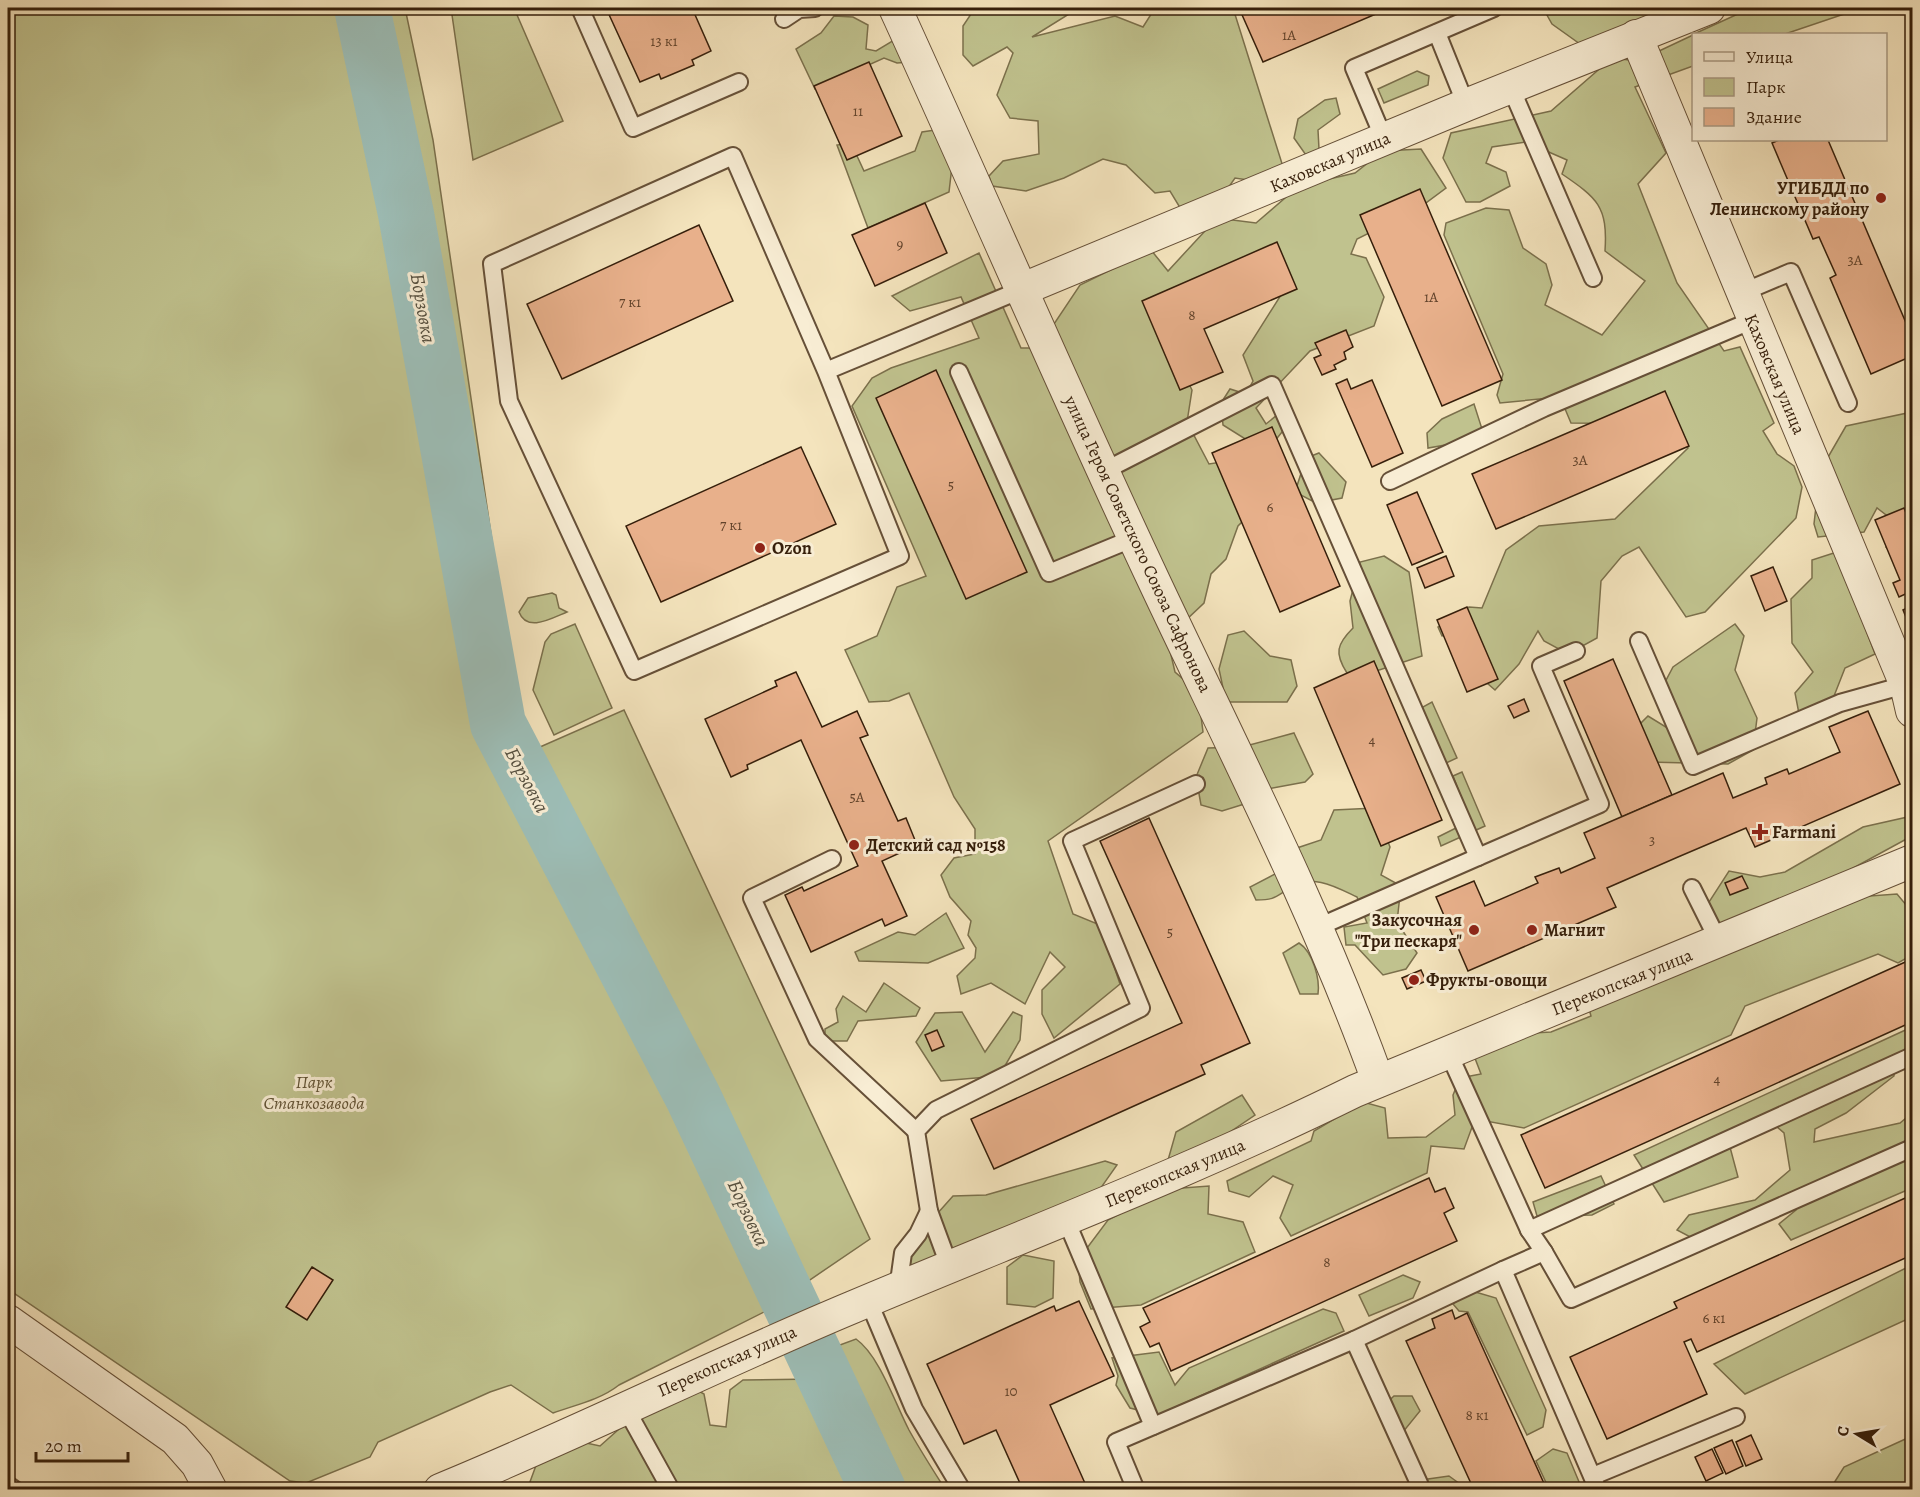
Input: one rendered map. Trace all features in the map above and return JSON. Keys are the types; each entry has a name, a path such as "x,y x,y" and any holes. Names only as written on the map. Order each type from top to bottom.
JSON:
{"street":[{"name":"улица Героя Советского Союза Сафронова","path":"895,8 1134,538 1316,928 1358,1025 1378,1081"},
{"name":"Каховская улица","path":"1023,290 1466,105 1709,8"},
{"name":"Каховская улица","path":"1636,36 1747,307 1910,693"},
{"name":"Перекопская улица","path":"440,1490 766,1344 1066,1220 1281,1127 1378,1081 1449,1054 1912,861"},
{"path":"8,1321 175,1439 197,1464 212,1490"}],"lane":[{"path":"580,8 633,128 739,82"},
{"path":"784,19 799,9 816,8"},
{"path":"1384,139 1354,68 1494,8"},
{"path":"1437,33 1466,105"},
{"path":"1511,87 1593,278"},
{"path":"733,156 826,372 900,556 634,671 509,401 492,264 733,156"},
{"path":"1390,482 1747,307 1791,272 1848,403"},
{"path":"826,372 1023,290"},
{"path":"959,372 1049,573 1134,538"},
{"path":"1104,471 1272,385 1478,857"},
{"path":"1640,640 1693,766 1840,703 1910,693"},
{"path":"1316,928 1600,804 1541,666 1576,651"},
{"path":"916,1131 936,1110 1141,1008 1072,841 1196,784"},
{"path":"832,859 752,898 817,1039 916,1131 929,1211 950,1268"},
{"path":"1692,888 1719,942"},
{"path":"1449,1054 1528,1230 1544,1252 1571,1299 1912,1148"},
{"path":"1528,1230 1912,1056"},
{"path":"898,1289 903,1253 918,1234 929,1211"},
{"path":"1066,1220 1153,1426"},
{"path":"1136,1490 1116,1442 1354,1340 1544,1252"},
{"path":"1503,1270 1596,1483 1736,1417"},
{"path":"861,1303 914,1409 962,1490"},
{"path":"1354,1340 1422,1490"},
{"path":"624,1407 671,1490"},
{"path":"8,1485 15,1490"}],"green space":[{"name":"Парк Станкозавода","path":"8,8 405,8 433,140 516,704 540,747 624,710 870,1239 798,1288 762,1303 766,1311 596,1398 553,1413 511,1385 490,1392 378,1442 370,1457 306,1483 290,1481 8,1289"},
{"path":"451,8 514,8 563,121 473,160"},
{"path":"975,8 1073,8 1074,11 1032,37 1115,16 1143,27 1155,8 1233,8 1284,170 1268,183 1235,178 1214,208 1182,211 1170,191 1155,193 1126,165 1103,159 1064,178 1026,191 992,186 989,176 1003,161 1039,154 1038,121 1010,118 997,95 1013,53 1007,47 973,66 963,55 963,26"},
{"path":"1543,8 1656,8 1626,37 1587,49 1552,24"},
{"path":"1751,8 1862,8 1788,33 1696,33"},
{"path":"834,16 853,17 868,25 866,49 876,51 899,37 909,62 897,63 884,58 815,89 796,49 821,33"},
{"path":"1692,35 1692,66 1635,87 1666,153 1638,184 1677,283 1724,351 1740,347 1774,423 1763,431 1777,454 1794,466 1802,487 1796,518 1705,612 1686,617 1639,547 1622,556 1601,581 1597,638 1568,654 1544,641 1538,631 1519,664 1495,690 1487,683 1466,632 1442,636 1438,627 1469,607 1482,608 1506,550 1539,526 1615,519 1688,448 1678,424 1571,423 1560,397 1500,403 1497,395 1503,374 1444,235 1446,223 1486,208 1509,210 1523,248 1546,264 1552,285 1545,305 1602,335 1645,281 1605,251 1602,213 1592,197 1562,174 1567,160 1526,142 1492,147 1486,163 1506,172 1510,186 1480,202 1466,202 1443,158 1451,133 1551,111 1612,58 1638,61"},
{"path":"1417,71 1429,76 1428,85 1384,103 1378,89"},
{"path":"1336,98 1340,114 1318,130 1319,149 1308,158 1294,138 1298,119 1325,100"},
{"path":"935,130 952,166 949,192 868,228 837,145 851,143 864,171 915,151 922,132"},
{"path":"1421,149 1446,188 1419,208 1357,239 1351,254 1366,258 1384,297 1374,326 1310,351 1256,408 1266,424 1282,411 1294,417 1266,452 1223,425 1221,403 1230,389 1246,394 1253,381 1243,355 1281,295 1155,314 1192,390 1187,422 1209,464 1228,461 1252,512 1238,526 1226,559 1211,574 1204,603 1167,638 1175,672 1198,692 1203,732 1048,841 1073,914 1100,925 1120,984 1054,1038 1042,1014 1042,990 1065,967 1050,952 1025,1004 991,983 961,994 957,976 975,958 976,948 968,935 971,921 950,897 941,875 954,858 975,854 975,829 954,797 909,693 889,701 869,702 845,650 877,636 897,587 926,576 852,406 872,378 891,368 979,338 961,297 910,311 892,296 979,253 1021,348 1038,348 1080,285 1151,250 1168,271 1217,218 1256,223 1299,186 1355,173 1383,151"},
{"path":"1474,404 1482,429 1474,440 1428,448 1427,433 1442,419"},
{"path":"1912,412 1912,570 1886,547 1899,525 1877,508 1864,532 1818,537 1814,524 1820,471 1846,426"},
{"path":"1319,453 1346,482 1342,498 1316,503 1295,492 1306,458"},
{"path":"1837,552 1875,654 1845,668 1825,719 1800,719 1795,693 1813,672 1792,643 1791,599 1812,578 1812,560"},
{"path":"1384,556 1409,572 1422,656 1364,675 1347,673 1340,660 1339,649 1343,639 1353,628 1350,601 1360,562"},
{"path":"552,593 556,595 559,608 567,612 534,623 523,618 519,612 528,598"},
{"path":"575,624 612,708 554,735 533,690 545,642 551,634"},
{"path":"1735,624 1744,636 1735,670 1757,718 1753,750 1728,764 1648,762 1632,732 1648,716 1669,729 1663,686 1673,667"},
{"path":"1244,631 1270,656 1291,660 1297,686 1287,702 1226,702 1219,669 1228,635"},
{"path":"1432,702 1457,758 1444,764 1421,708"},
{"path":"1294,733 1313,774 1305,782 1267,789 1254,801 1222,811 1201,805 1196,777 1208,748 1242,747"},
{"path":"1462,772 1485,826 1441,846 1438,837 1466,823 1467,812 1453,776"},
{"path":"1375,808 1390,847 1381,875 1401,886 1397,922 1417,953 1406,969 1383,975 1355,945 1346,945 1344,927 1367,923 1357,897 1324,883 1307,882 1290,888 1271,899 1256,900 1250,887 1279,872 1297,848 1321,840 1334,810"},
{"path":"1912,816 1912,836 1844,873 1843,898 1897,894 1912,912 1912,955 1898,963 1878,954 1745,1006 1731,1035 1524,1128 1475,1119 1464,1149 1431,1146 1427,1173 1291,1236 1280,1218 1293,1185 1273,1176 1249,1197 1229,1191 1227,1181 1311,1141 1314,1131 1363,1102 1385,1108 1388,1138 1426,1137 1455,1115 1453,1095 1460,1078 1481,1074 1473,1053 1512,1034 1551,1032 1591,1016 1588,1005 1712,931 1698,919 1729,871 1760,877 1785,872 1863,827"},
{"path":"946,913 964,948 928,963 859,961 855,952 898,932 915,935"},
{"path":"1299,943 1312,959 1318,981 1318,994 1300,994 1283,953"},
{"path":"884,983 920,1008 916,1016 858,1021 847,1041 825,1041 825,1029 838,1022 836,1009 843,996 866,1012"},
{"path":"962,1012 985,1052 1013,1012 1022,1016 1020,1040 999,1076 941,1081 916,1042 935,1013"},
{"path":"1912,1027 1912,1059 1894,1055 1894,1076 1846,1113 1815,1129 1814,1142 1900,1123 1912,1113 1912,1188 1791,1240 1779,1224 1796,1210 1793,1198 1694,1239 1677,1230 1689,1215 1755,1200 1790,1170 1784,1133 1770,1121 1727,1136 1738,1177 1664,1202 1634,1155"},
{"path":"1242,1095 1255,1115 1193,1157 1168,1160 1176,1132"},
{"path":"1105,1161 1117,1165 1093,1199 914,1275 896,1260 953,1196 986,1195"},
{"path":"1601,1176 1614,1204 1592,1215 1537,1216 1533,1202"},
{"path":"1209,1186 1208,1214 1243,1222 1255,1252 1141,1305 1091,1309 1080,1282 1078,1260 1108,1220 1145,1201 1156,1190"},
{"path":"1023,1255 1054,1261 1053,1298 1035,1307 1007,1304 1007,1267"},
{"path":"1912,1265 1912,1317 1745,1394 1714,1364"},
{"path":"1403,1275 1420,1282 1413,1298 1369,1316 1359,1295"},
{"path":"1472,1291 1496,1298 1546,1410 1543,1427 1527,1435 1468,1312 1459,1311 1453,1304"},
{"path":"1323,1309 1336,1313 1344,1331 1158,1415 1130,1408 1116,1385 1118,1376 1112,1358 1159,1352 1175,1385 1189,1368"},
{"path":"856,1339 872,1356 909,1430 945,1489 527,1490 538,1460 577,1441 600,1446 645,1406 690,1386 704,1394 710,1425 726,1427 730,1390 743,1380 816,1379 833,1359 821,1352"},
{"path":"1394,1396 1412,1396 1420,1411 1403,1432 1380,1409"},
{"path":"1912,1436 1912,1489 1835,1489 1834,1483 1844,1467"},
{"path":"1553,1449 1567,1453 1582,1489 1549,1489 1536,1461"},
{"path":"1449,1476 1467,1489 1414,1490 1428,1479"}],"building":[{"path":"606,8 692,8 711,51 692,60 694,65 661,79 659,74 640,82"},
{"path":"1239,8 1390,8 1263,62"},
{"path":"869,62 902,136 847,160 814,86"},
{"path":"1777,141 1828,141 1912,337 1912,356 1871,374 1830,278 1836,275 1819,237 1813,239 1772,143"},
{"path":"1420,189 1502,380 1442,406 1360,215"},
{"path":"925,203 947,253 875,286 852,235"},
{"path":"699,225 733,301 562,379 527,304"},
{"path":"1277,242 1297,289 1204,329 1223,372 1180,390 1142,301"},
{"path":"1346,330 1353,347 1344,352 1346,359 1334,365 1336,369 1322,375 1314,358 1321,355 1315,343"},
{"path":"936,370 1027,572 966,599 876,398"},
{"path":"1347,379 1351,389 1372,380 1403,453 1372,467 1336,384"},
{"path":"1665,391 1689,446 1496,529 1472,474"},
{"path":"1272,427 1340,586 1280,612 1212,453"},
{"path":"801,447 836,524 661,602 626,526"},
{"path":"1417,492 1443,552 1412,565 1387,505"},
{"path":"1904,508 1912,528 1912,591 1899,597 1893,583 1900,580 1875,520"},
{"path":"1446,556 1454,576 1425,588 1417,568"},
{"path":"1773,567 1787,601 1765,611 1751,576"},
{"path":"1912,606 1912,632 1903,610"},
{"path":"1467,607 1498,679 1467,692 1437,620"},
{"path":"1613,659 1672,795 1622,817 1564,681"},
{"path":"1374,661 1442,820 1381,846 1314,688"},
{"path":"796,672 822,727 857,711 868,735 860,738 898,821 906,818 917,845 882,861 907,916 885,926 882,919 811,952 785,895 802,887 804,891 858,866 801,740 747,765 748,769 731,777 705,719 777,686 775,681"},
{"path":"1524,699 1529,711 1514,718 1508,706"},
{"path":"1868,711 1900,784 1755,847 1746,828 1678,857 1607,888 1616,907 1468,971 1436,897 1474,881 1485,906 1538,883 1535,877 1559,868 1561,873 1595,858 1584,833 1723,773 1733,798 1767,784 1765,778 1787,769 1789,774 1840,752 1829,727"},
{"path":"1149,818 1250,1043 1201,1065 1205,1074 994,1169 971,1119 1182,1023 1100,841"},
{"path":"1742,876 1748,888 1730,895 1725,883"},
{"path":"1912,959 1912,1022 1545,1188 1521,1135"},
{"name":"Фрукты-овощи","path":"1421,970 1426,981 1407,989 1402,978"},
{"path":"937,1030 944,1046 932,1051 925,1035"},
{"path":"1429,1178 1435,1192 1445,1188 1454,1208 1444,1213 1457,1241 1171,1371 1159,1343 1150,1347 1140,1327 1150,1322 1143,1308"},
{"path":"1912,1195 1912,1255 1697,1352 1691,1339 1684,1342 1707,1394 1607,1439 1570,1357 1677,1308 1674,1302"},
{"path":"312,1267 333,1280 307,1320 286,1307"},
{"path":"1079,1301 1114,1376 1050,1405 1088,1490 1023,1490 996,1430 964,1444 927,1364 1054,1306 1056,1311"},
{"path":"1452,1310 1455,1319 1467,1313 1547,1490 1474,1490 1406,1341 1435,1328 1432,1319"},
{"path":"1751,1435 1762,1459 1746,1466 1736,1442"},
{"path":"1732,1440 1743,1466 1726,1474 1714,1448"},
{"path":"1712,1449 1723,1473 1706,1481 1695,1457"}],"waterway":[{"name":"Борзовка","path":"362,8 406,214 498,724 693,1097 878,1490"}],"place":[{"name":"УГИБДД по Ленинскому району","path":"1881,198"},
{"name":"Ozon","path":"760,548"},
{"name":"Farmani","path":"1760,832"},
{"name":"Детский сад №158","path":"854,845"},
{"name":"Закусочная \"Три пескаря\"","path":"1474,930"},
{"name":"Магнит","path":"1532,930"},
{"name":"Фрукты-овощи","path":"1414,980"}]}
